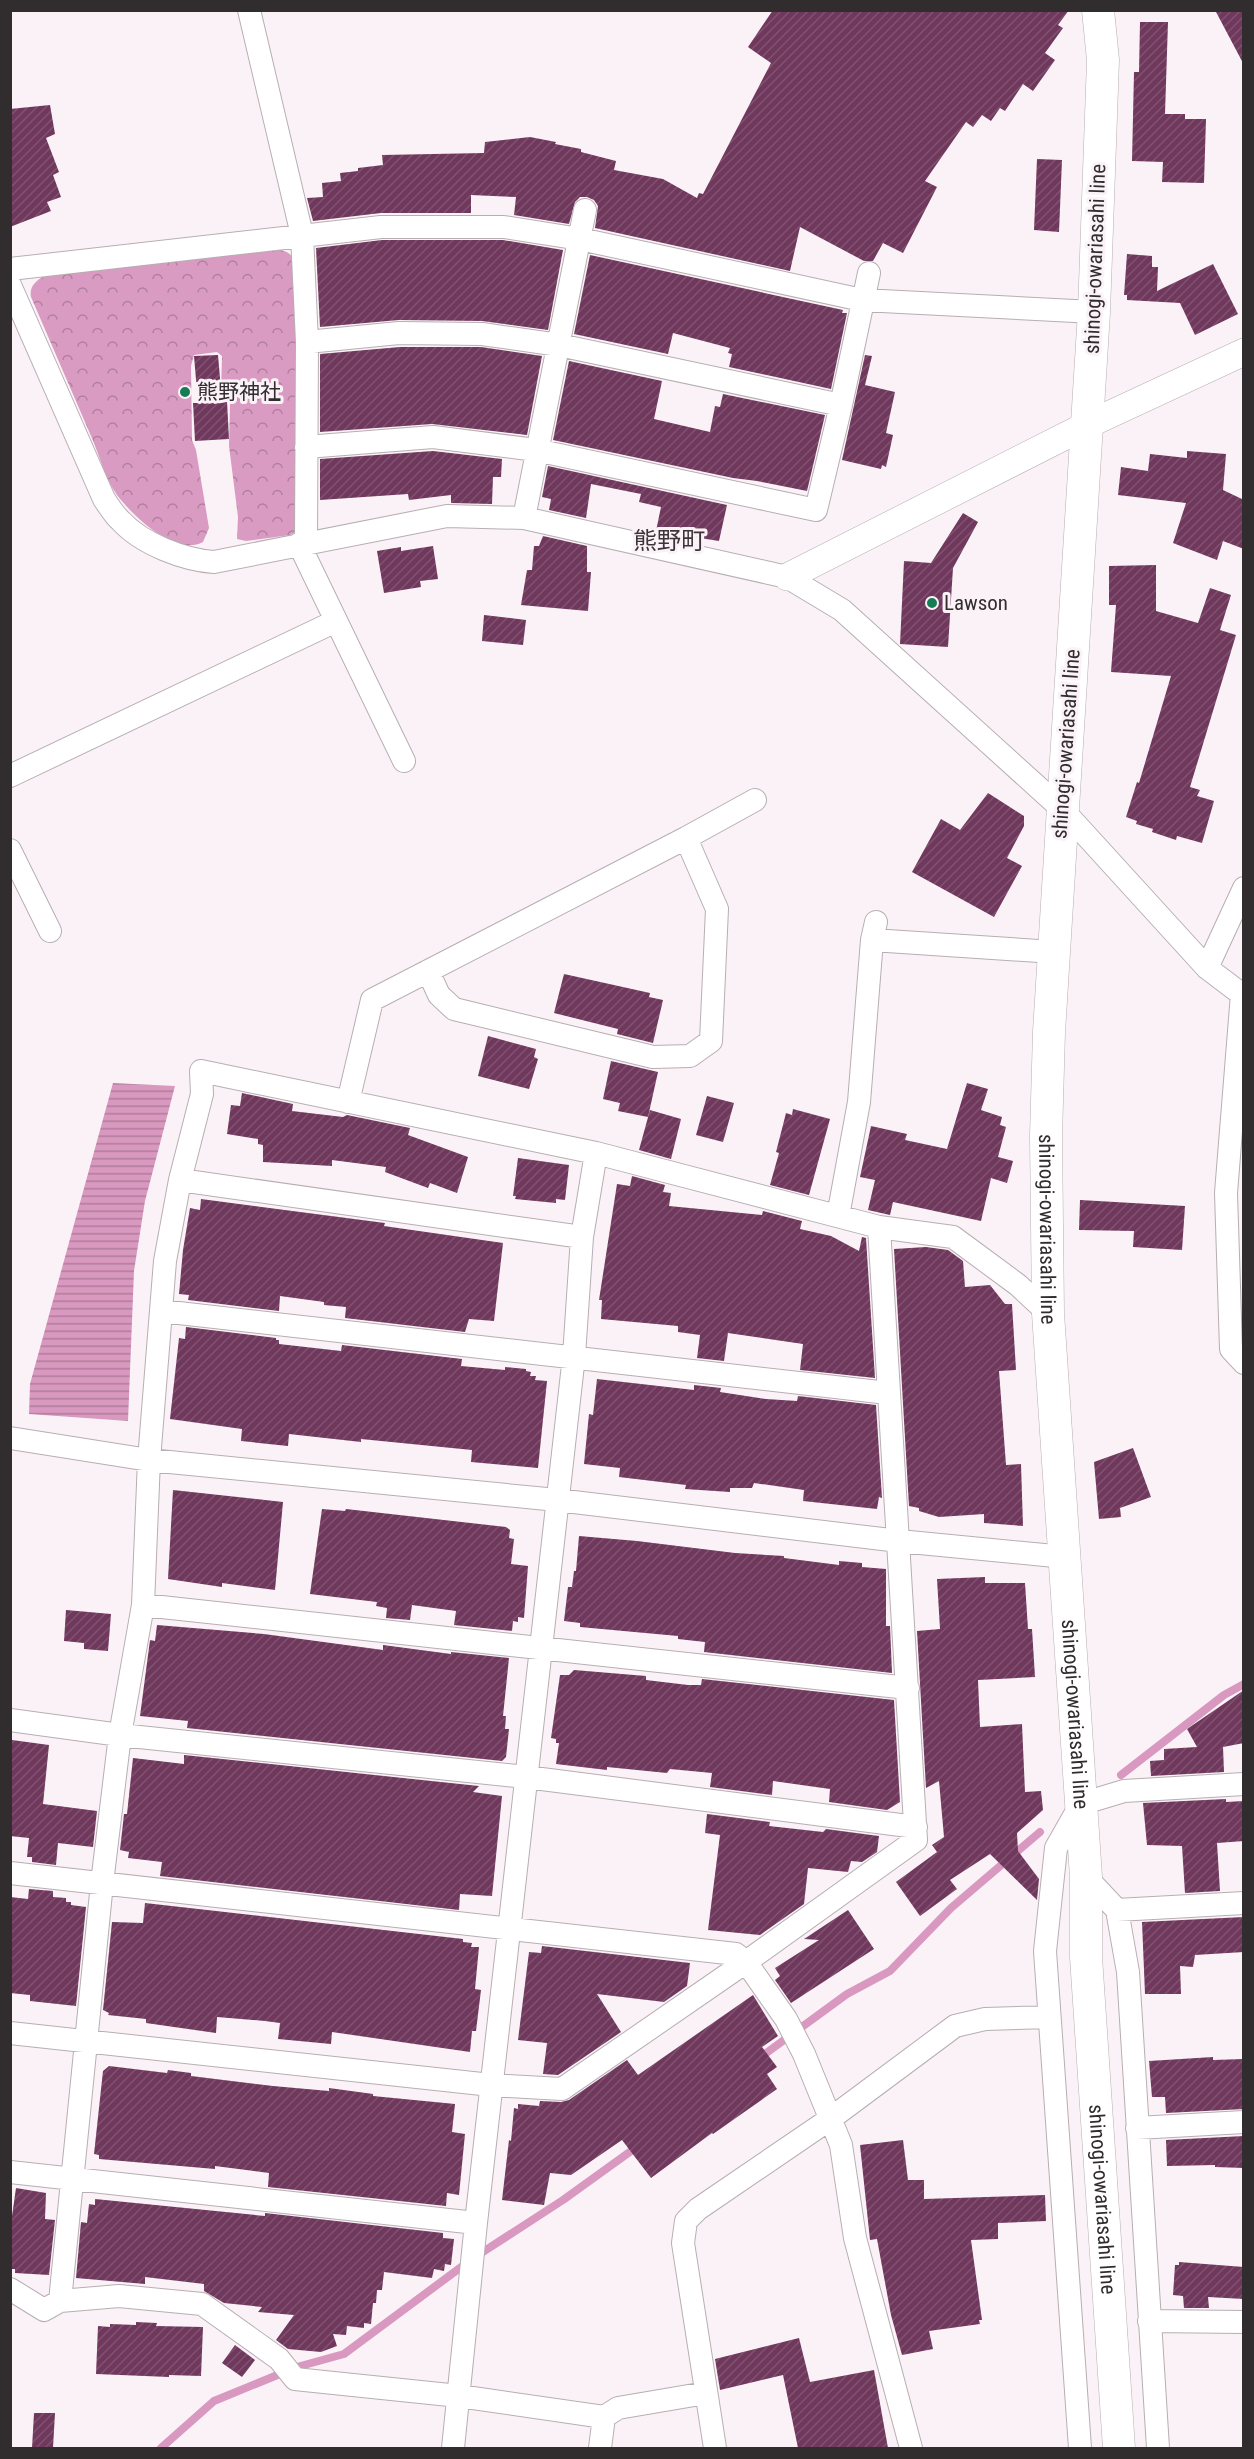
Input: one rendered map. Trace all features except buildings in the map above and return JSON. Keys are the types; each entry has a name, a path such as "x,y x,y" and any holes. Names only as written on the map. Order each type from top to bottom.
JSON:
{"main road":[{"name":"shinogi-owariasahi line","path":"1098,10 1103,60 1094,312 1062,809 1046,1136 1048,1313 1086,1877 1086,1957 1119,2448"}],"street":[{"path":"249,10 302,235 307,342 302,543 336,621 404,761"},
{"path":"524,518 585,210"},
{"path":"10,270 381,227 504,227 580,239 862,300 1094,312"},
{"path":"306,447 433,437 536,450 816,510 869,273"},
{"path":"10,285 104,499 121,522 169,552 193,561 214,562 447,516 524,518 787,576 842,610 1062,809 1207,968 1243,995 1231,1349 1244,1364"},
{"path":"307,342 399,333 482,334 559,345 841,405"},
{"path":"787,576 1087,425 1244,352"},
{"path":"10,776 336,621"},
{"path":"348,1102 372,1000 755,800"},
{"path":"428,971 439,995 454,1009 653,1057 690,1056 711,1041 717,909 686,838"},
{"path":"10,850 50,931"},
{"path":"1207,968 1244,888"},
{"path":"838,1216 859,1102 874,931 1054,952"},
{"path":"60,2301 102,1883 120,1735 143,1605 149,1460 165,1262 180,1180 202,1094 201,1071 596,1154 879,1227 953,1237 1018,1285 1048,1313"},
{"path":"453,2448 491,2085 574,1356 582,1237 596,1154"},
{"path":"180,1180 582,1237"},
{"path":"10,2033 491,2085 562,2089 746,1962 916,1840 879,1227"},
{"path":"161,1311 888,1393"},
{"path":"10,1438 149,1460 557,1500 899,1541 1065,1557"},
{"path":"143,1605 908,1688"},
{"path":"10,1720 120,1735 526,1777 916,1827"},
{"path":"1080,2448 1045,1951 1056,1848 1081,1804 1124,1791 1244,1784"},
{"path":"10,1873 736,1954 746,1962 788,2023 841,2145 855,2238 910,2448"},
{"path":"1086,1877 1117,1910 1128,1972 1158,2448"},
{"path":"1117,1910 1244,1903"},
{"path":"715,2448 683,2243 686,2221 699,2209 830,2119 955,2026 985,2019 1049,2017"},
{"path":"1137,2128 1244,2122"},
{"path":"10,2172 476,2223"},
{"path":"10,2289 44,2310 60,2301 119,2296 202,2304 288,2370 459,2396 604,2417 618,2408 706,2392"},
{"path":"1149,2321 1244,2322"},
{"path":"600,2448 604,2417"}],"green space":[{"name":"熊野神社","path":"272,249 288,252 297,265 298,526 290,535 246,541 237,539 238,517 229,446 230,403 221,393 222,356 217,352 194,355 191,366 192,440 196,450 209,528 203,542 192,545 180,544 144,523 124,504 113,489 31,297 31,290 44,276"}],"shaded area":[{"path":"113,1083 175,1086 145,1201 134,1271 128,1421 29,1414 30,1384"}],"waterway":[{"path":"1121,1775 1224,1695 1244,1684"},
{"path":"758,2059 847,1994 890,1971 951,1908 1040,1832"},
{"path":"161,2448 214,2401 297,2367 344,2354 472,2259 563,2200 638,2146"}],"place":[{"name":"熊野神社","path":"185,392"},
{"name":"Lawson","path":"932,603"}],"district":[{"name":"熊野町","path":"669,541"}]}
